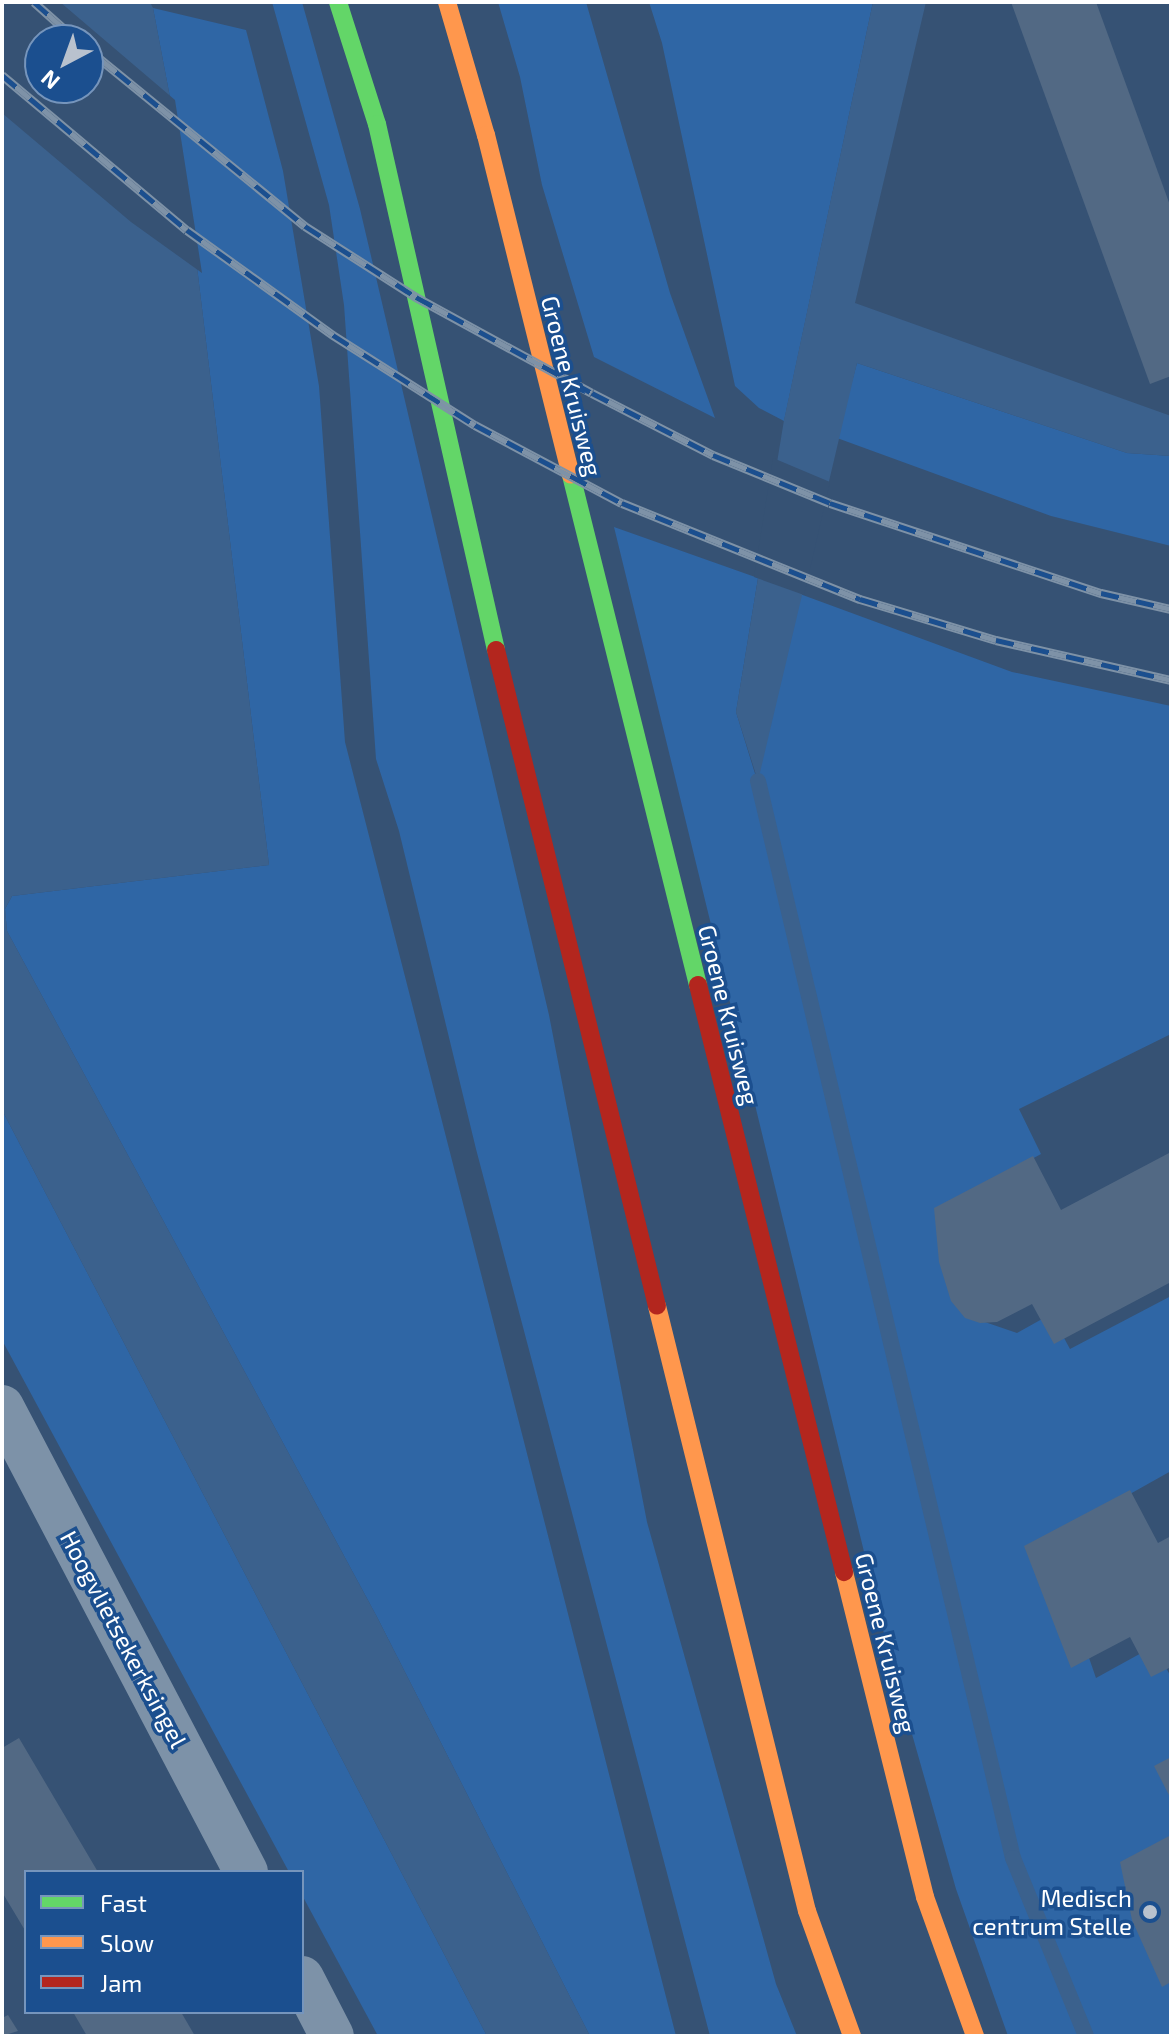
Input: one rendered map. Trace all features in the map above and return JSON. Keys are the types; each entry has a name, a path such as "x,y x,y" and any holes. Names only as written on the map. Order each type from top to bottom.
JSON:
{"main road":[{"path":"338,2 377,124 521,759 807,1911 852,2036"},
{"name":"Groene Kruisweg","path":"447,2 486,135 925,1897 975,2036"}],"street":[{"name":"Hoogvlietsekerksingel","path":"2,1407 245,1870"},
{"path":"304,1982 332,2036"}],"shaded area":[{"path":"2,2 150,2 153,8 188,192 269,865 12,896 5,909 7,931 377,1617 590,2036 487,2036 2,1110"},
{"path":"272,2 302,2 360,209 549,1015 647,1522 776,1984 797,2036 710,2036 476,1149 399,831 376,759 344,305 329,205"},
{"path":"498,2 586,2 670,293 715,418 594,357 542,185 520,77"},
{"path":"649,2 873,2 784,421 759,408 735,386 662,43"},
{"path":"873,2 926,2 855,303 1171,416 1171,456 1127,453 857,363 758,781 736,712 784,420"},
{"path":"153,8 246,30 283,171 319,386 345,742 676,2036 590,2036 377,1617 7,931 5,909 12,896 269,865 188,192"},
{"path":"857,363 1127,453 1171,456 1171,546 1051,516 837,438"},
{"path":"614,527 758,578 736,712 757,780 800,594 1012,672 1171,706 1171,1034 1019,1109 1041,1154 950,1204 979,1320 1017,1333 1051,1314 1070,1349 1171,1296 1171,1471 1039,1545 1069,1600 1096,1678 1154,1646 1171,1677 1171,2036 1008,2036 956,1889 887,1646"},
{"path":"2,1110 487,2036 378,2036 304,1899 304,1870 288,1870 2,1340"}],"pier":[{"path":"2,2 60,2 86,24 24,24 24,104 104,104 104,39 175,100 202,273 131,222 2,113"},
{"path":"773,458 830,482 804,595 754,577"}],"building":[{"path":"1011,2 1096,2 1171,208 1171,376 1150,384"},
{"path":"1171,1152 1171,1282 1054,1344 1032,1304 997,1322 980,1323 965,1318 951,1301 939,1262 934,1208 1033,1156 1061,1210"},
{"path":"1130,1490 1158,1543 1171,1536 1171,1667 1151,1677 1130,1637 1071,1668 1024,1546"},
{"path":"19,1738 97,1870 24,1870 24,1929 2,1892 2,1748"},
{"path":"1171,1757 1171,1799 1154,1766"},
{"name":"Medisch centrum Stelle","path":"1171,1835 1171,1982 1162,1987 1132,1920 1120,1862"},
{"path":"74,2014 182,2014 195,2036 87,2036"},
{"path":"8,2015 18,2031 2,2036 2,2018"}],"waterway":[{"path":"758,781 1013,1858 1086,2036"}],"railway":[{"path":"34,2 59,24"},
{"path":"104,62 305,226 416,297 592,393 713,455 830,503 1101,593 1171,609"},
{"path":"2,75 187,230 333,335 475,425 622,503 860,599 996,640 1171,680"}],"traffic: fast":[{"path":"338,2 377,124 496,650"},
{"path":"571,475 698,985"}],"traffic: slow":[{"path":"447,2 486,135 571,475"},
{"path":"657,1306 807,1911 852,2036"},
{"path":"844,1572 925,1897 975,2036"}],"traffic: jam":[{"path":"496,650 657,1306"},
{"path":"698,985 844,1572"}],"place":[{"name":"Medisch centrum Stelle","path":"1150,1912"}]}
